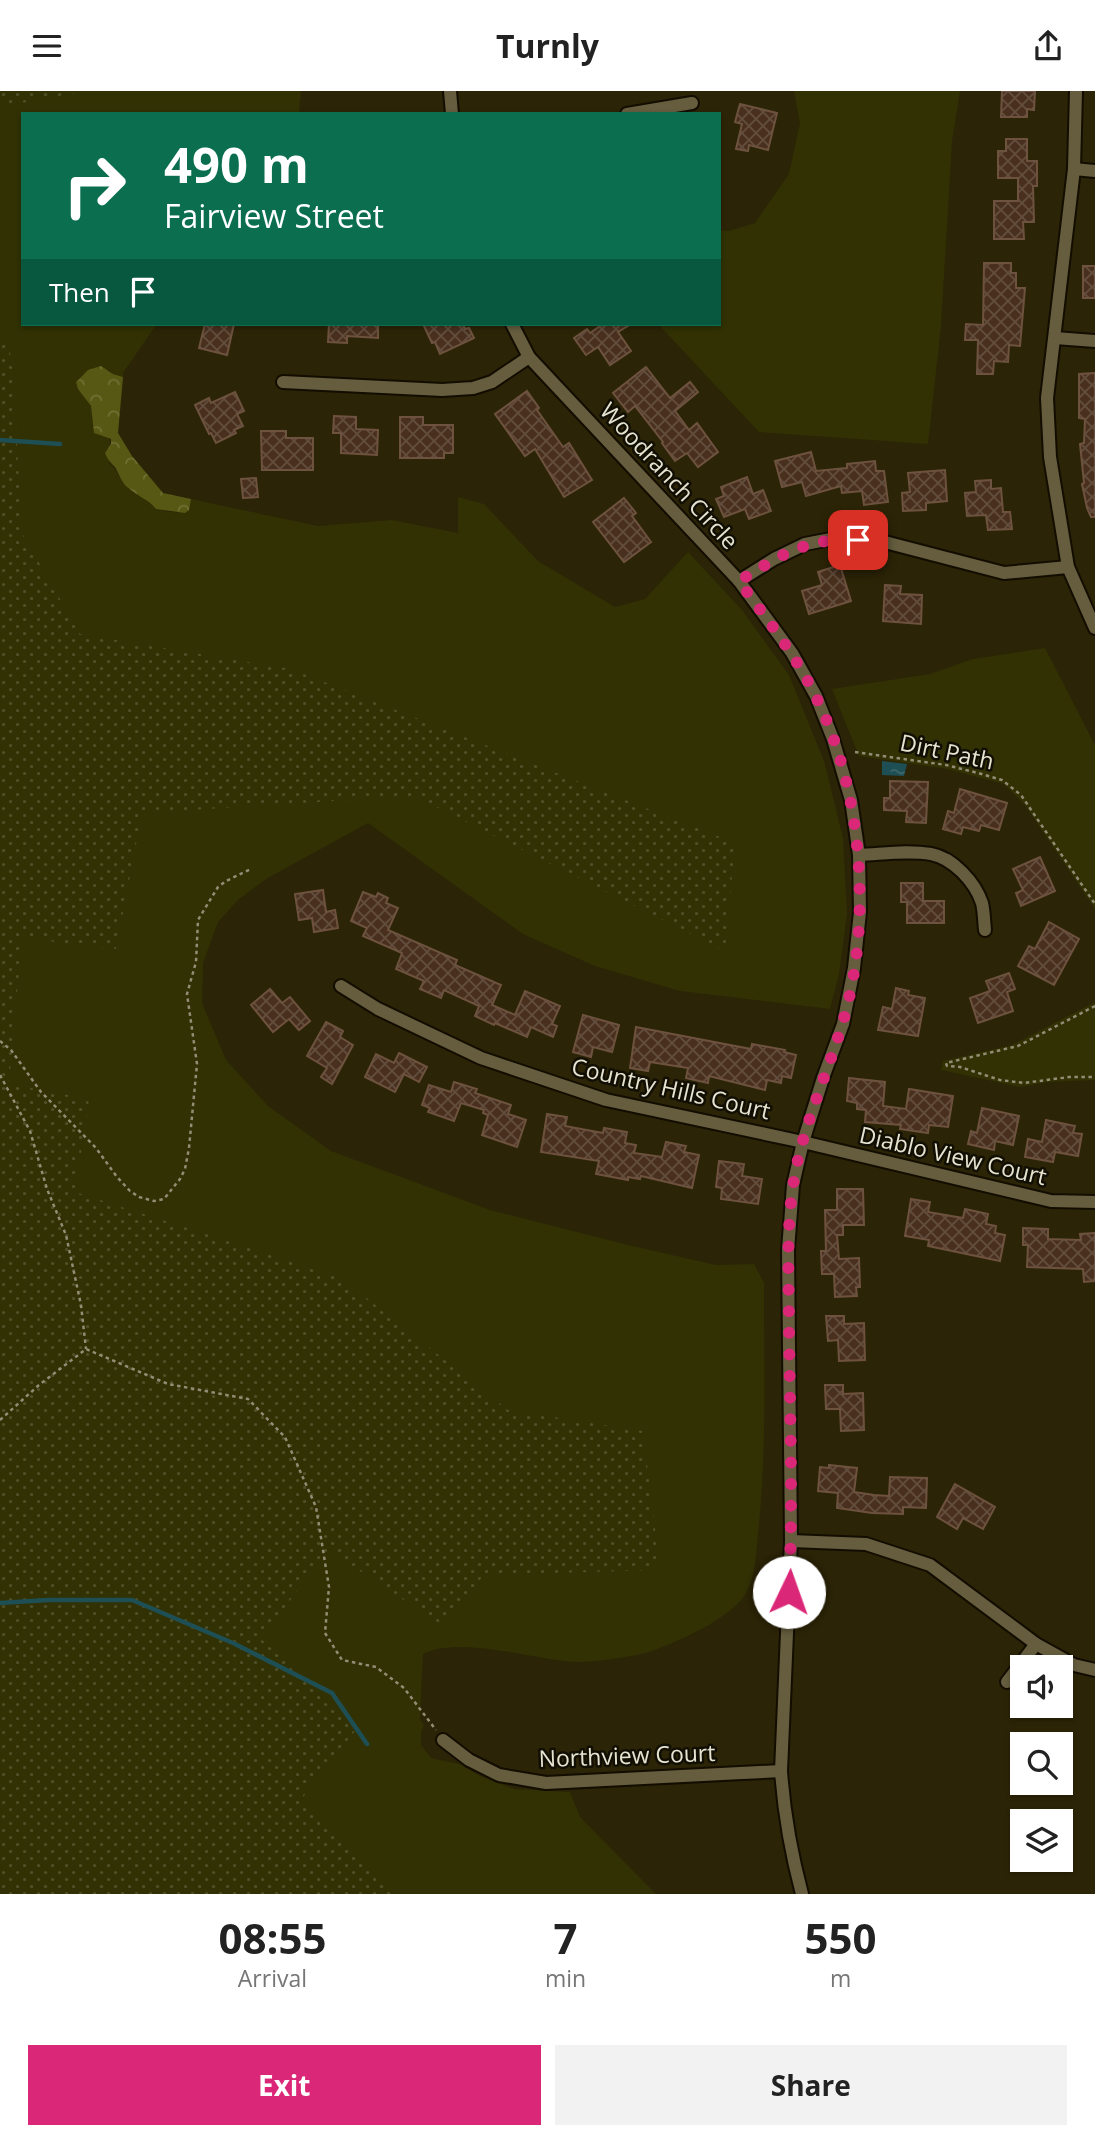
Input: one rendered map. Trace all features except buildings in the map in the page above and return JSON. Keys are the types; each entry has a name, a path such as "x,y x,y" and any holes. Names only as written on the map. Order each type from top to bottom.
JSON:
{"street":[{"path":"450,91 452,112"},
{"path":"1076,91 1074,169 1047,398 1049,457 1068,567 1095,628"},
{"path":"638,112 692,103"},
{"path":"1074,169 1095,171"},
{"name":"Woodranch Circle","path":"513,326 529,357 739,581 792,653 816,696 833,739 851,800 859,855 860,912 854,968 843,1024 803,1142 793,1185 788,1250 791,1541 781,1771 791,1850 802,1894"},
{"path":"1055,338 1095,341"},
{"path":"283,382 442,390 473,388 492,382 529,357"},
{"path":"739,581 805,544 836,538 881,541 1004,573 1068,567"},
{"path":"859,855 912,852 935,855 954,866 971,881 982,904 985,930"},
{"name":"Country Hills Court","path":"341,986 378,1009 494,1063 606,1100 803,1142"},
{"name":"Diablo View Court","path":"803,1142 1051,1201 1095,1202"},
{"path":"791,1541 866,1544 930,1565 1035,1644 1074,1664 1095,1670"},
{"path":"1007,1682 1035,1644"},
{"name":"Northview Court","path":"443,1740 469,1761 499,1775 545,1783 781,1771"}],"path":[{"name":"Dirt Path","path":"855,752 946,765 1002,780 1010,785 1021,795 1095,904"},
{"path":"0,1041 11,1050 41,1092 96,1148 130,1191 154,1201 164,1199 180,1179 189,1148 197,1064 187,995 196,962 198,920 218,887 251,869"},
{"path":"1095,1006 1018,1046 946,1063 947,1066 960,1067 1000,1080 1024,1083 1069,1077 1095,1077"},
{"path":"0,1075 30,1131 47,1189 66,1235 81,1305 86,1349"},
{"path":"0,1420 39,1385 86,1349"},
{"path":"86,1349 168,1384 248,1399 285,1437 316,1507 329,1587 325,1633 342,1660 376,1667 404,1688 443,1740"}],"shaded area":[{"path":"0,91 301,91 299,112 21,112 21,326 156,326 123,373 123,377 109,370 82,375 76,382 91,406 94,433 110,439 109,463 127,487 156,509 172,512 188,510 191,499 318,526 392,520 458,533 458,497 484,504 538,561 615,607 645,599 688,552 742,610 789,675 824,761 843,838 847,914 839,974 830,1009 680,991 595,966 523,934 368,823 266,879 238,900 218,922 203,963 202,1003 226,1060 268,1106 331,1151 490,1210 716,1265 754,1264 764,1283 764,1409 763,1472 754,1570 747,1591 730,1610 689,1636 649,1652 576,1662 477,1648 438,1649 423,1654 420,1719 424,1725 421,1745 431,1758 459,1764 482,1777 514,1789 570,1792 580,1817 656,1894 0,1894"},
{"path":"0,91 86,91 0,107"},
{"path":"794,91 960,91 952,141 941,326 928,444 759,432 660,326 721,326 721,230 729,231 755,223 789,174 800,123"},
{"path":"0,330 12,358 22,533 80,634 291,669 735,843 725,951 414,796 142,813 116,949 22,938 9,1084 89,1099 75,1192 340,1277 508,1410 643,1431 660,1570 484,1575 442,1625 328,1550 261,1639 358,1727 300,1801 392,1894 0,1894"},
{"path":"1045,648 1095,745 1095,909 1025,805 1004,784 947,769 859,756 832,689 930,674 973,659"},
{"path":"1095,1002 1095,1080 1047,1082 1020,1087 941,1070 943,1061 1012,1045"}],"green space":[{"path":"101,366 123,377 118,433 132,456 163,493 191,499 189,510 185,513 156,509 125,485 107,457 105,453 111,439 94,433 91,406 76,382 88,370"}],"water":[{"path":"882,761 907,764 904,776 882,775"}],"waterway":[{"path":"0,440 60,444"},
{"path":"0,1603 132,1600 233,1643 332,1693 367,1744"}],"route":[{"path":"789,1592 791,1541 788,1250 793,1185 803,1142 843,1024 854,968 860,912 859,855 851,800 833,739 816,696 792,653 739,581 805,544 836,538 858,540"}]}
